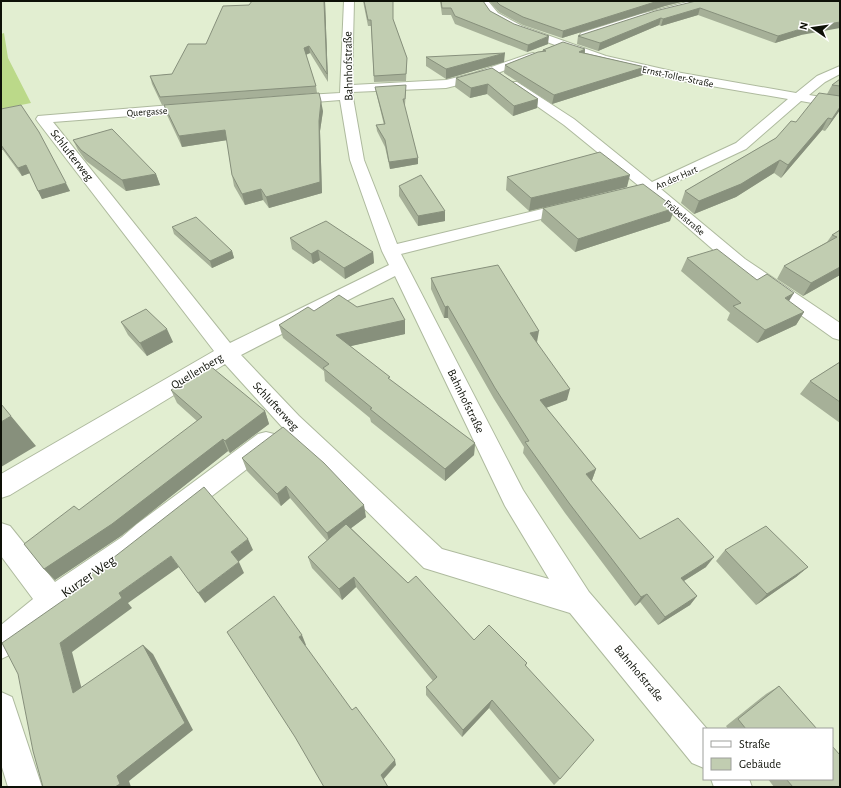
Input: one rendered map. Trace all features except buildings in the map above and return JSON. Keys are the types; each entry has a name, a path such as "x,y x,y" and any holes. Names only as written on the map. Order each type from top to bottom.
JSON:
{"street":[{"name":"Bahnhofstraße","path":"349,1 347,93 357,160 395,259 514,498 579,602 703,749"},
{"name":"Ernst-Toller-Straße","path":"483,1 494,15 501,20 518,28 603,59 676,76 797,98 840,104"},
{"path":"279,101 460,82 492,72 623,21 668,8 705,1"},
{"name":"An der Hart","path":"605,199 651,188 741,146 821,79 840,70"},
{"name":"Fröbelstraße","path":"492,72 569,122 651,188 740,263 840,333"},
{"name":"Quergasse","path":"43,119 210,106"},
{"name":"Schlufterweg","path":"43,119 227,353 290,422 434,559 579,602"},
{"path":"395,259 582,205"},
{"name":"Quellenberg","path":"1,487 227,353 395,259"},
{"name":"Kurzer Weg","path":"1,644 52,600 131,546 146,532 290,422"},
{"path":"1,535 52,600"},
{"path":"1,708 25,787"}],"green space":[{"path":"4,33 8,58 31,103 1,109 1,34"}]}
